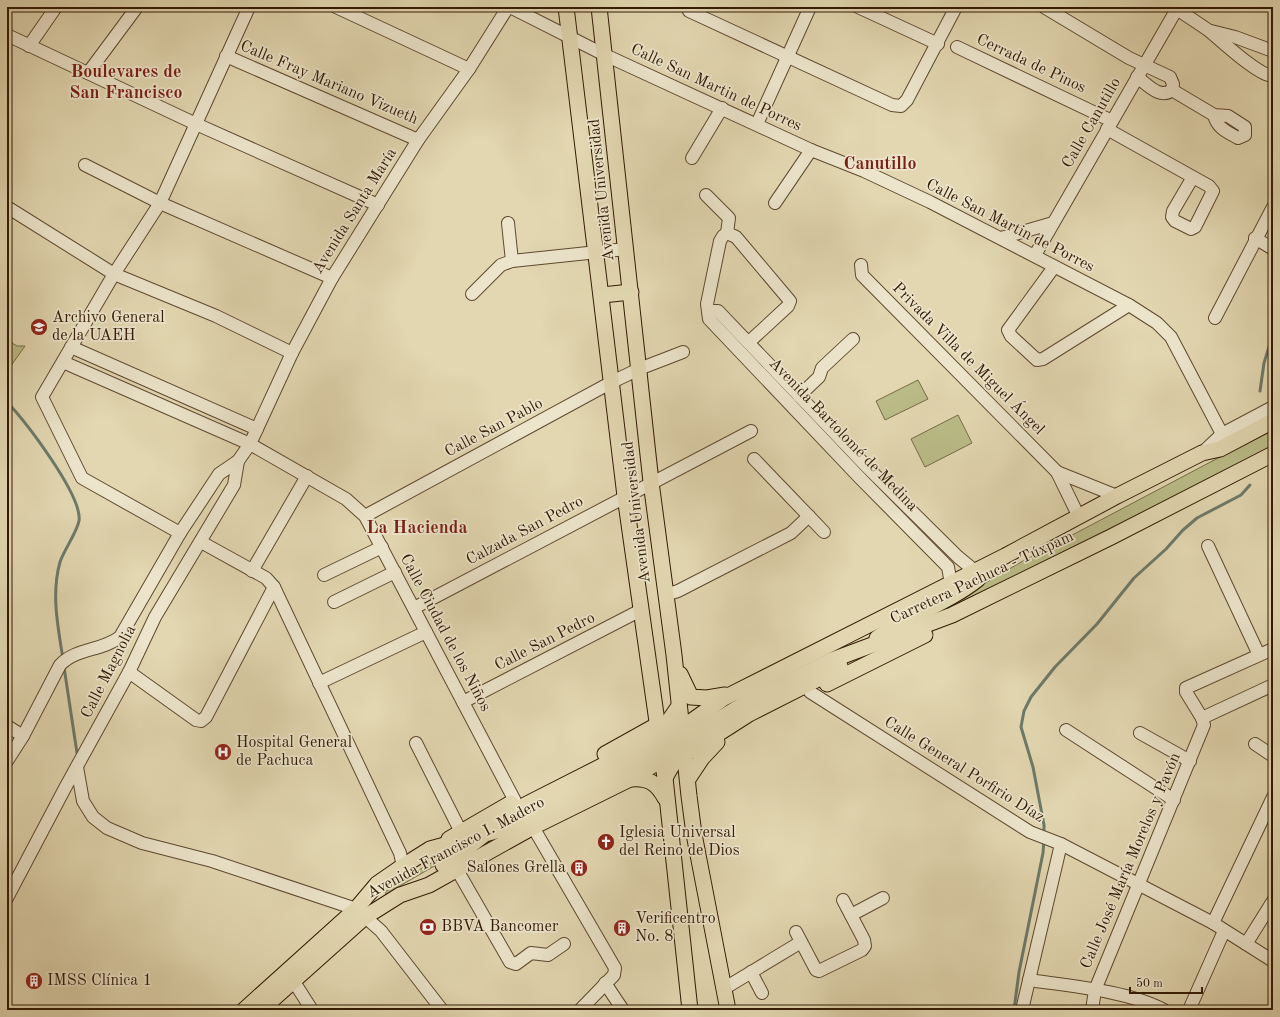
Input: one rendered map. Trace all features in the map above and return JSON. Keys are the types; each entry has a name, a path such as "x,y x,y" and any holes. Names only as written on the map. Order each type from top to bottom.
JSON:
{"main road":[{"name":"Avenida Universidad","path":"566,7 626,496 655,705"},
{"name":"Avenida Universidad","path":"599,7 651,482 679,704"},
{"path":"602,295 631,292"},
{"name":"Carretera Pachuca - Túxpam","path":"670,741 734,693 951,584 1117,496 1202,453 1220,449 1273,421"},
{"name":"Carretera Pachuca - Túxpam","path":"670,741 832,660 952,615 1271,456"},
{"path":"859,651 903,620 968,587 1005,556"},
{"path":"688,779 702,758 717,742 810,692 931,632 952,615"},
{"path":"674,655 683,681 691,697 707,698 734,693"},
{"path":"655,705 665,711 670,710 679,704"},
{"path":"679,704 670,741 665,782 690,1010"},
{"path":"655,705 688,779 694,834 725,988 728,1010"},
{"path":"430,849 515,801 670,741"},
{"name":"Avenida Francisco I. Madero","path":"244,1010 290,975 360,913 400,895 429,885 456,868 533,826 630,779 655,764 670,741"},
{"name":"Avenida Francisco I. Madero","path":"360,913 377,884 430,849 507,828 652,754 670,741"},
{"path":"665,782 677,776 688,779"},
{"path":"630,779 639,778 651,781 657,785 667,802"},
{"path":"400,895 465,851 482,835"},
{"name":"Avenida Francisco I. Madero","path":"261,1010 290,975"}],"street":[{"path":"30,46 56,7"},
{"path":"88,73 137,7"},
{"path":"180,533 82,478 42,396 114,274 160,203 249,7"},
{"path":"336,7 469,69"},
{"name":"Avenida Santa María","path":"238,462 250,444 292,353 332,278 418,140 469,69 509,7"},
{"name":"Calle San Martin de Porres","path":"509,7 605,55 811,150 910,192 1129,305 1157,324 1171,337 1222,434"},
{"path":"757,124 786,56 810,7"},
{"path":"858,7 938,44"},
{"path":"689,11 892,105 901,106 907,100 938,44 956,7"},
{"path":"1044,7 1144,66 1170,77 1173,84 1172,90 1166,94 1159,93 1137,77"},
{"path":"1177,8 1267,76 1273,76"},
{"name":"Calle Canutillo","path":"1034,255 1177,8"},
{"path":"1208,30 1235,37 1268,49 1253,66"},
{"path":"7,35 196,124 378,205"},
{"name":"Cerrada de Pinos","path":"957,47 1110,125 1193,177"},
{"name":"Calle Fray Mariano Vizueth","path":"226,56 418,140"},
{"path":"1172,90 1214,115"},
{"path":"692,158 722,108"},
{"path":"775,203 811,150"},
{"path":"84,165 160,203 332,278"},
{"path":"706,194 728,218 727,233 723,236 720,242 707,304 708,311"},
{"path":"7,207 114,274 216,316 292,353"},
{"path":"1215,318 1255,238 1273,207"},
{"path":"508,223 512,260"},
{"path":"1001,238 1053,223"},
{"path":"727,233 736,237 790,301 788,306 749,342"},
{"path":"1255,238 1273,248"},
{"path":"472,294 501,265 512,260 626,249"},
{"name":"Privada Villa de Miguel Ángel","path":"861,265 862,275 1057,472 1079,517"},
{"path":"1054,267 1008,330 1011,336 1036,360 1043,359 1129,305"},
{"name":"Avenida Bartolomé de Medina","path":"951,584 948,567 860,478 709,319 708,311 718,311 869,469 958,557 975,571"},
{"path":"799,396 819,377 822,368 853,339"},
{"path":"71,347 257,428"},
{"name":"Calle San Pablo","path":"366,516 612,382 639,369 683,352"},
{"name":"Calle Ciudad de los Niños","path":"63,362 250,444 346,499 366,516 515,801"},
{"name":"Carretera Pachuca - Túxpam","path":"1202,453 1222,434 1273,407"},
{"name":"Calzada San Pedro","path":"414,608 651,482 751,431"},
{"path":"754,459 824,532"},
{"path":"7,761 23,736 64,661 111,644 120,637 180,533 219,474 238,462"},
{"name":"Calle Magnolia","path":"7,898 129,672 155,617 234,485 238,462"},
{"path":"860,478 869,469"},
{"name":"Privada Villa de Miguel Ángel","path":"1057,472 1117,496"},
{"path":"252,571 306,476"},
{"path":"1068,495 1087,484"},
{"path":"666,595 678,591 792,533 809,516"},
{"path":"201,542 266,578 274,588 400,853 403,866"},
{"path":"1208,546 1259,655"},
{"path":"324,575 382,547"},
{"path":"334,602 395,572"},
{"path":"129,672 196,720 201,721 206,717 274,588"},
{"name":"Calle San Pedro","path":"463,702 641,610"},
{"path":"319,683 426,632"},
{"path":"1273,649 1186,688 1186,692 1203,722 1273,685"},
{"name":"Calle General Porfirio Díaz","path":"810,692 1030,832 1058,843 1213,923 1273,961"},
{"name":"Calle José María Morelos y Pavón","path":"1092,1010 1095,990 1190,761 1203,722"},
{"path":"7,726 23,736"},
{"path":"1066,730 1174,800"},
{"path":"1140,733 1190,761"},
{"path":"416,743 461,832"},
{"path":"1255,744 1273,756"},
{"path":"77,767 84,801 93,817 107,828 142,843 212,861 360,913 381,931 442,1010"},
{"path":"1213,923 1273,797"},
{"path":"533,826 615,968 614,975 580,1010"},
{"path":"1022,1010 1058,843"},
{"path":"456,868 510,962 516,964 531,953 548,954 564,944"},
{"path":"851,915 883,898"},
{"path":"725,988 751,972 799,937 816,970 819,971 855,953 865,946 864,940 843,900"},
{"path":"1246,944 1273,901"},
{"path":"1189,1010 1224,931"},
{"path":"751,972 762,993"},
{"path":"290,975 312,1010"},
{"path":"1029,980 1095,990 1150,1002 1164,1010"},
{"path":"605,984 623,1010"}],"green space":[{"path":"7,334 9,335 12,343 17,346 25,346 8,370"},
{"path":"918,380 928,399 885,420 876,401"},
{"path":"958,415 972,443 925,467 911,439"},
{"path":"1273,429 1273,446 1076,547 909,627 1023,561"},
{"path":"444,856 443,861 386,894 385,892 401,880"}],"waterway":[{"path":"1260,391 1264,363 1273,334"},
{"path":"7,402 39,441 63,477 78,509 78,525 64,552 57,574 56,610 63,659"},
{"path":"1044,834 1044,825 1033,767 1021,727 1024,711 1031,697 1055,667 1097,624 1134,578 1166,549 1183,530 1197,518 1241,495 1250,485"},
{"path":"64,667 77,753"},
{"path":"1014,1010 1019,972 1043,853 1044,840"}],"place":[{"name":"Archivo General de la UAEH","path":"39,327"},
{"name":"Hospital General de Pachuca","path":"223,752"},
{"name":"Iglesia Universal del Reino de Dios","path":"606,842"},
{"name":"Salones Grella","path":"579,868"},
{"name":"BBVA Bancomer","path":"428,927"},
{"name":"Verificentro No. 8","path":"622,928"},
{"name":"IMSS Clínica 1","path":"34,981"}],"district":[{"name":"Boulevares de San Francisco","path":"126,82"},
{"name":"Canutillo","path":"880,164"},
{"name":"La Hacienda","path":"417,528"}]}
